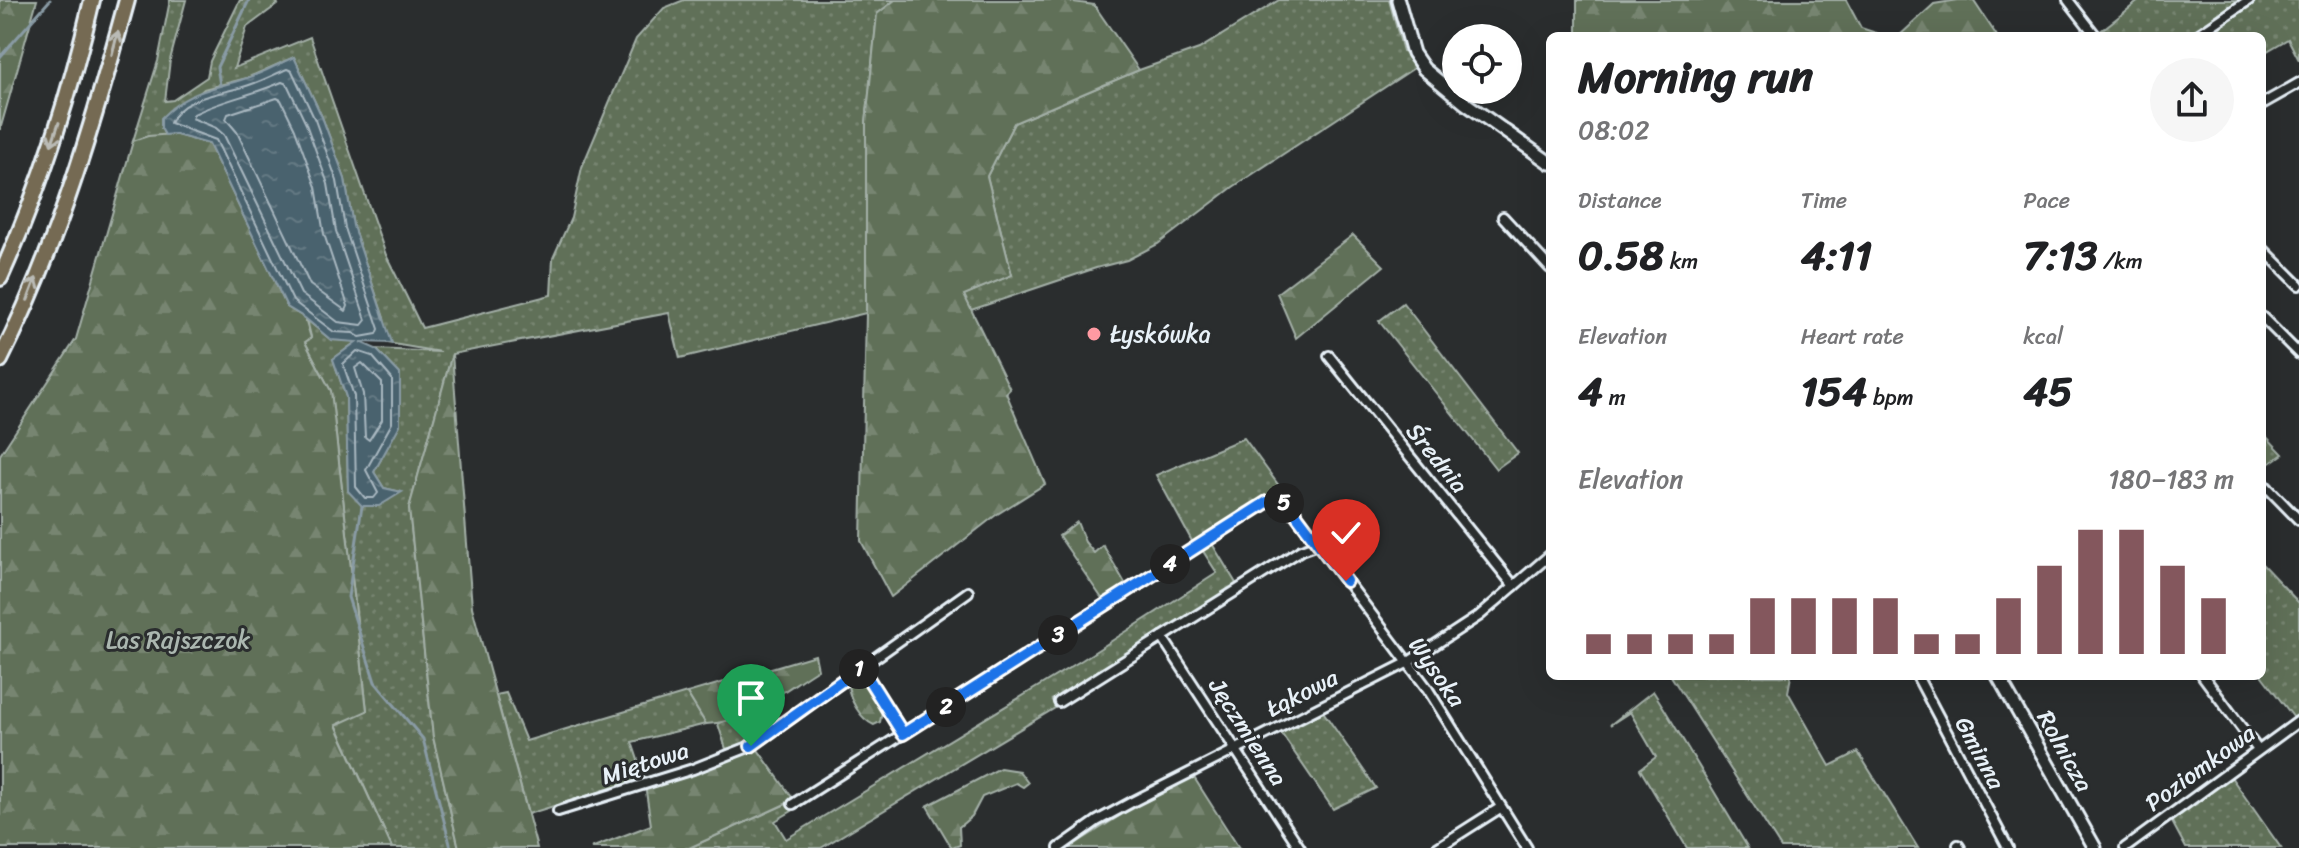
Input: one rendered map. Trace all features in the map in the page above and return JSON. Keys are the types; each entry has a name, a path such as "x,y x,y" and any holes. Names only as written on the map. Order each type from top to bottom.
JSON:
{"highway":[{"path":"0,360 21,319 93,127 127,0"},
{"path":"0,278 50,147 92,3"}],"street":[{"path":"1398,0 1413,53 1424,69 1465,103 1546,160"},
{"path":"2068,0 2093,32"},
{"path":"2202,32 2249,0"},
{"path":"2266,102 2299,83"},
{"path":"1503,217 1546,264"},
{"path":"2266,252 2299,285"},
{"path":"2266,321 2299,354"},
{"name":"Średnia","path":"1329,356 1514,586"},
{"path":"2266,486 2299,520"},
{"name":"Wysoka","path":"793,804 1267,502 1279,501 1290,506 1427,688 1527,848"},
{"path":"1059,702 1301,550 1318,544"},
{"name":"Łąkowa","path":"1059,848 1109,815 1407,663 1458,633 1546,558"},
{"name":"Miętowa","path":"558,811 693,769 751,746 968,592"},
{"name":"Jęczmienna","path":"1162,637 1300,848"},
{"path":"861,667 903,734"},
{"name":"Gminna","path":"1919,680 2008,848"},
{"name":"Rolnicza","path":"2000,680 2095,848"},
{"path":"2206,680 2258,750"},
{"name":"Poziomkowa","path":"2125,848 2299,721"},
{"path":"1437,848 1500,808"}],"green space":[{"path":"0,0 37,0 0,130"},
{"path":"170,0 186,0 170,60 165,101 173,100 207,77 210,61 240,0 275,0 278,4 247,27 234,68 310,37 386,255 422,328 551,295 553,258 571,218 582,167 636,39 664,8 684,0 895,0 877,14 866,123 866,313 680,358 669,313 452,354 409,508 433,737 459,848 392,848 336,724 367,710 331,391 305,342 311,337 307,320 331,340 357,341 333,359 346,397 348,491 401,492 384,488 374,472 400,424 400,374 376,349 440,352 387,343 384,318 353,226 345,179 322,117 294,57 247,78 204,89 161,128 165,135 133,141 158,61"},
{"path":"895,0 1060,0 1094,5 1139,70 1014,123 987,176 1012,275 964,295 1010,389 1006,393 1045,484 996,515 891,597 861,541 866,123 877,14"},
{"path":"1279,0 1389,0 1403,51 1417,66 1233,187 1158,244 1127,260 971,310 963,295 1012,275 987,176 1014,123 1139,70 1199,49"},
{"path":"1577,0 1846,0 1861,28 1873,32 1577,32"},
{"path":"1973,0 1994,32 1903,32 1934,4"},
{"path":"2140,0 2243,0 2194,32 2099,32"},
{"path":"2258,0 2299,0 2299,60 2288,39 2266,52 2266,32 2210,32"},
{"name":"Las Rajszczok","path":"173,134 209,144 287,307 305,318 311,338 305,342 331,391 367,711 336,725 392,848 0,848 0,455 76,339 133,141"},
{"path":"1353,235 1384,266 1296,338 1277,293"},
{"path":"1403,303 1518,453 1496,469 1379,321"},
{"path":"452,354 472,607 537,848 459,848 433,737 409,508"},
{"path":"2266,436 2283,454 2266,466"},
{"path":"1244,438 1282,490 1193,543 1156,475"},
{"path":"1077,522 1085,542 1094,553 1103,545 1126,585 1103,600 1059,536"},
{"path":"1211,542 1237,585 1052,700 1055,708 821,848 689,848 786,804 792,811 775,821 786,839 1082,660 1217,573 1201,548"},
{"path":"2266,568 2299,603 2299,715 2294,718 2265,680"},
{"path":"815,655 818,669 765,704 736,718 706,724 687,693"},
{"path":"859,678 883,707 880,722 874,725 860,714 851,697 848,686"},
{"path":"1674,680 1790,680 1788,692 1830,766 1858,752 1918,848 1781,848"},
{"path":"1653,691 1748,848 1687,848 1640,769 1656,757 1630,712 1610,725"},
{"path":"506,693 526,741 687,693 706,724 632,742 644,778 528,814 496,695"},
{"path":"764,702 773,726 744,744 726,749 718,724"},
{"path":"1322,710 1376,788 1333,809 1281,733"},
{"path":"756,747 794,800 689,848 591,848 651,825 644,778"},
{"path":"1000,768 1019,771 1028,783 1023,787 1016,783 982,797 972,816 959,827 960,845 952,848 927,806"},
{"path":"1193,776 1239,848 1069,848 1132,808"},
{"path":"2231,777 2281,848 2186,848 2171,820"}],"water":[{"path":"294,57 322,117 345,179 353,226 392,343 360,342 376,349 400,374 400,425 374,472 384,488 402,492 379,506 362,506 348,491 346,397 333,359 356,342 331,340 287,307 209,144 173,134 165,135 161,128 161,118 191,96 253,76"}],"waterway":[{"path":"0,57 50,0"},
{"path":"220,85 217,67 249,0"},
{"path":"362,506 348,597 375,682 423,739 451,848"}],"place":[{"name":"Łyskówka","path":"1094,334"}],"route":[{"path":"751,746 861,667 903,734 1267,502 1279,501 1290,506 1346,581"}]}
